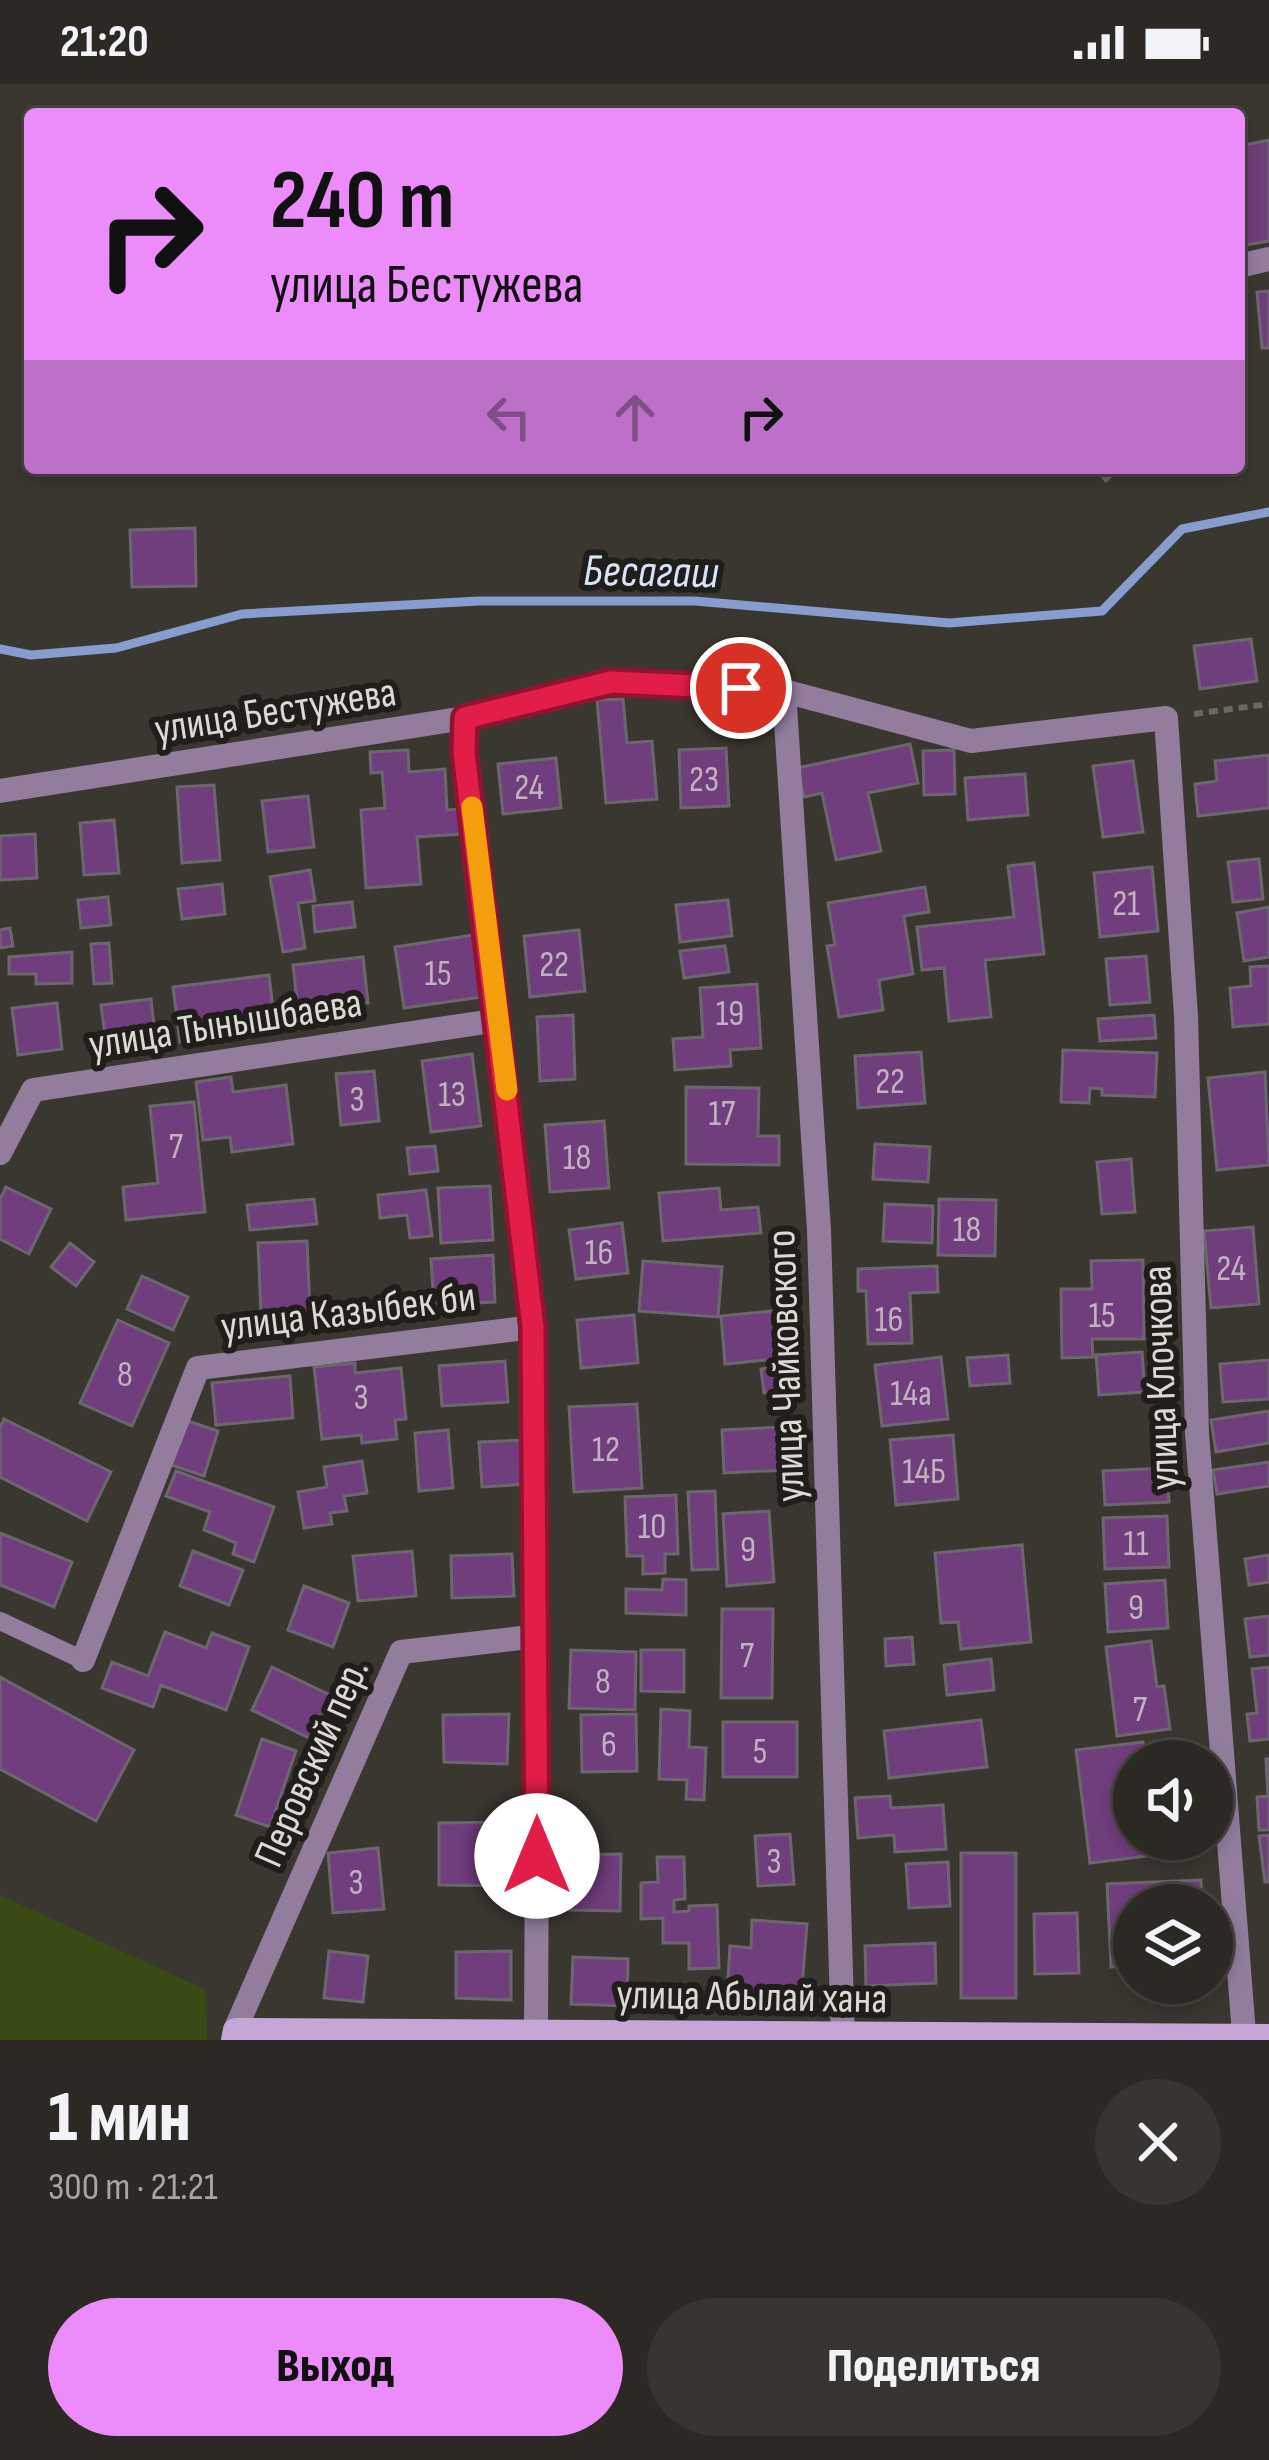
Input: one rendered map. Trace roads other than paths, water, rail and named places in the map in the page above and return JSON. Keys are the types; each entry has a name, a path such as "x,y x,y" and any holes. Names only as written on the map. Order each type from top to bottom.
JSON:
{"street":[{"name":"улица Бестужева","path":"0,791 465,718 611,682 784,691 971,741 1166,718"},
{"name":"улица Чайковского","path":"784,691 819,1230 843,2038"},
{"path":"465,718 464,752 533,1327 538,1636 536,2032"},
{"name":"улица Клочкова","path":"1166,718 1186,1016 1198,1433 1256,2035"},
{"name":"улица Тынышбаева","path":"0,1153 33,1090 499,1020"},
{"name":"улица Казыбек би","path":"83,1660 198,1368 533,1327"},
{"name":"Перовский пер.","path":"234,2035 401,1652 538,1636"},
{"name":"улица Абылай хана","path":"234,2035 1256,2035"}],"lane":[{"path":"0,1621 83,1660"}],"waterway":[{"name":"Бесагаш","path":"0,649 31,655 116,648 242,614 479,601 695,601 949,623 1102,611 1182,529 1269,512"}]}
